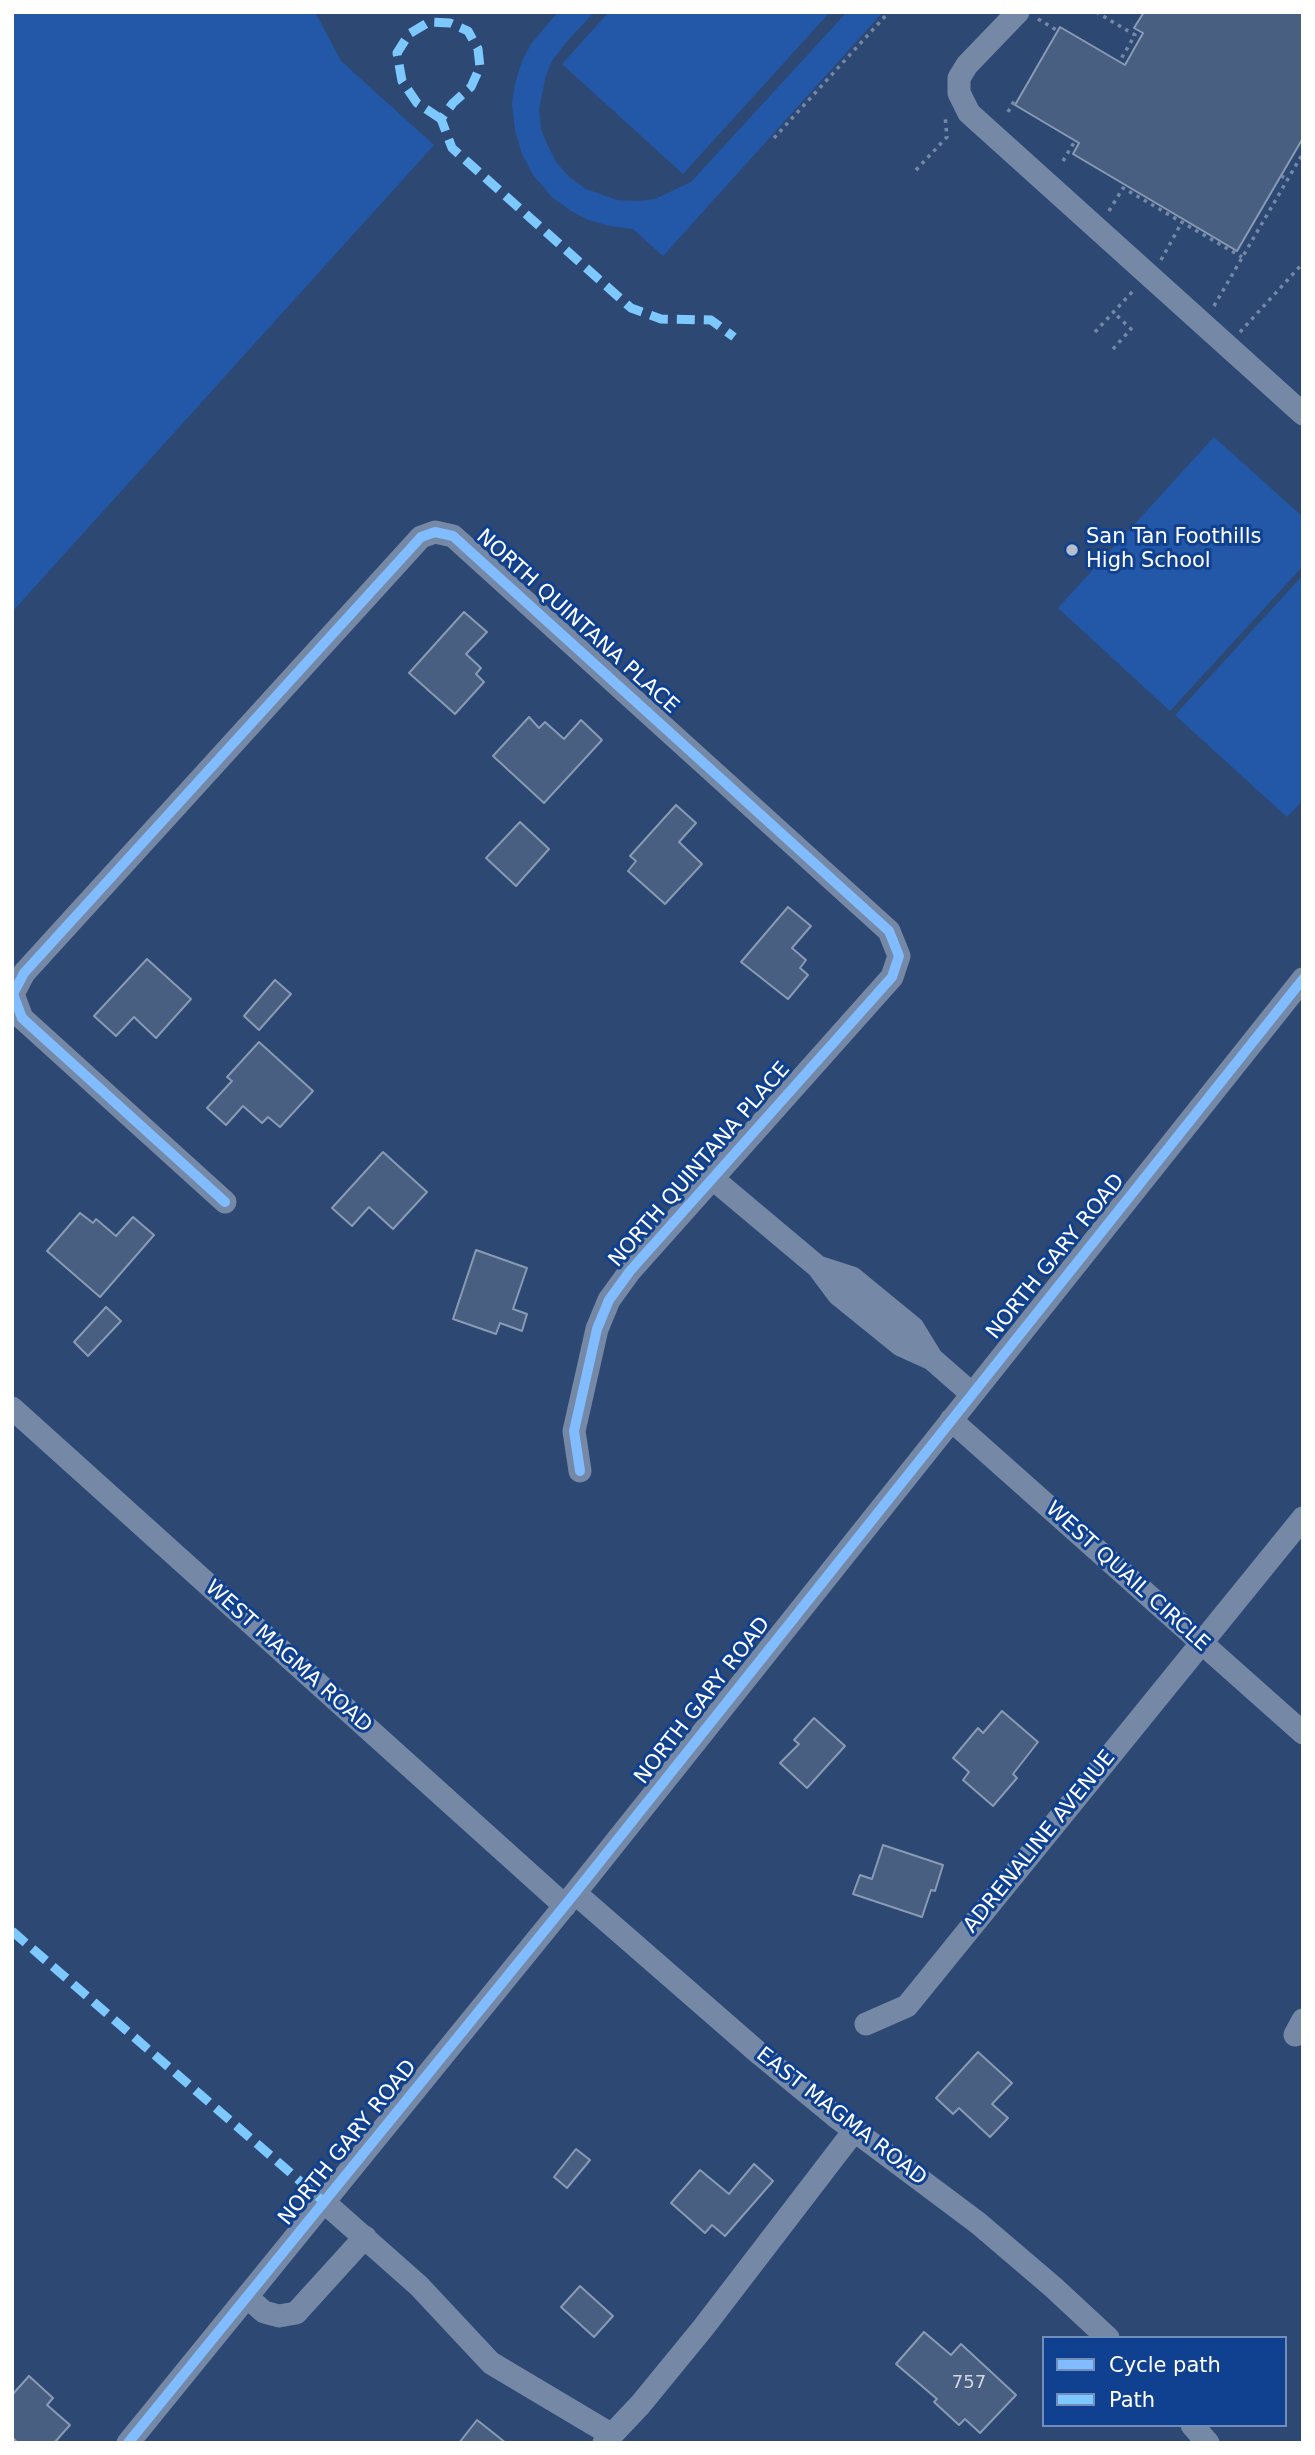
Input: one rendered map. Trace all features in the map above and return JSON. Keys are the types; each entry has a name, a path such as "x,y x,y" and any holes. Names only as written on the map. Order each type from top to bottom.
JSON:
{"street":[{"path":"1028,15 967,65 959,78 959,93 969,113 1303,414"},
{"name":"NORTH QUINTANA PLACE","path":"225,1202 22,1018 13,994 24,974 421,537 435,532 453,537 889,931 899,956 892,977 630,1271 609,1300 597,1329 574,1431 580,1472"},
{"name":"NORTH GARY ROAD","path":"128,2443 570,1900 1303,979"},
{"path":"712,1178 818,1267 838,1294 901,1345 932,1359 972,1394"},
{"name":"WEST MAGMA ROAD","path":"12,1408 570,1900"},
{"name":"WEST QUAIL CIRCLE","path":"951,1420 1303,1733"},
{"name":"ADRENALINE AVENUE","path":"866,2024 907,2006 1303,1518"},
{"name":"EAST MAGMA ROAD","path":"570,1900 854,2130 978,2223 1106,2336"},
{"path":"324,2202 447,2314 491,2363 608,2439 640,2405 703,2328 854,2130"},
{"path":"247,2297 264,2312 279,2316 296,2313 365,2237"},
{"path":"1194,2427 1208,2443"}],"path":[{"path":"774,138 889,12"},
{"path":"1096,12 1135,35 1121,59"},
{"path":"1028,15 1058,31"},
{"path":"1008,112 1014,101 1016,102"},
{"path":"916,170 947,137 944,110"},
{"path":"1063,161 1075,141"},
{"path":"1212,309 1303,153"},
{"path":"1297,163 1303,166"},
{"path":"1281,176 1287,179"},
{"path":"1109,211 1123,188 1242,257"},
{"path":"1160,261 1182,222"},
{"path":"1239,334 1303,263"},
{"path":"1095,332 1137,286"},
{"path":"1113,312 1131,329 1113,349"}],"shaded area":[{"path":"12,12 315,12 341,61 434,145 12,612"},
{"path":"558,12 594,12 564,45 546,75 539,109 541,129 547,144 556,162 570,178 586,189 617,200 637,201 655,199 691,182 847,12 883,12 663,256 633,229 589,220 571,211 552,197 533,175 522,154 515,130 512,104 515,84 531,44"},
{"path":"609,12 830,12 683,174 562,64"},
{"path":"1214,437 1303,517 1303,566 1170,711 1058,608"},
{"path":"1303,575 1303,800 1287,817 1175,715"}],"building":[{"path":"1144,12 1303,12 1303,138 1237,251 1073,154 1079,143 1015,105 1060,27 1125,65 1143,33 1134,28"},
{"path":"464,612 487,632 466,654 481,668 476,674 484,682 455,714 409,673"},
{"path":"529,717 539,728 545,722 564,739 581,720 602,740 544,803 493,756"},
{"path":"676,805 696,823 679,842 702,864 665,904 628,871 636,861 630,856"},
{"path":"520,822 549,849 516,886 486,858"},
{"path":"788,907 811,926 792,948 806,960 800,968 808,975 788,999 741,962"},
{"path":"147,959 191,999 156,1038 134,1017 116,1036 94,1016"},
{"path":"275,980 291,994 259,1030 244,1016"},
{"path":"259,1042 313,1091 280,1127 268,1117 262,1123 243,1106 226,1125 207,1108 232,1081 227,1077"},
{"path":"383,1152 427,1192 393,1229 369,1207 352,1226 332,1208"},
{"path":"80,1213 93,1223 96,1219 116,1236 133,1217 154,1235 100,1297 47,1251"},
{"path":"476,1250 527,1268 513,1309 527,1314 522,1331 500,1323 496,1334 453,1319"},
{"path":"106,1307 121,1321 88,1356 74,1342"},
{"path":"1002,1711 1038,1742 1013,1774 1017,1778 993,1806 963,1780 969,1772 953,1758 978,1728 983,1733"},
{"path":"814,1718 845,1746 807,1788 780,1763 799,1744 794,1740"},
{"path":"883,1845 943,1865 935,1891 931,1890 922,1917 853,1894 860,1875 872,1879"},
{"path":"978,2052 1012,2083 992,2104 1008,2118 990,2137 959,2108 953,2114 936,2098"},
{"path":"576,2149 590,2160 567,2188 554,2177"},
{"path":"754,2164 773,2181 725,2236 712,2225 705,2233 671,2203 700,2170 729,2194"},
{"path":"580,2286 613,2316 594,2337 561,2307"},
{"path":"924,2332 951,2355 961,2344 1016,2395 980,2433 965,2419 959,2425 934,2402 937,2399 896,2364"},
{"path":"29,2376 53,2398 47,2405 70,2425 54,2443 18,2443 12,2437 12,2395"},
{"path":"477,2420 506,2443 459,2443"}],"marked path":[{"path":"441,119 417,103 402,81 397,53 409,34 429,22 450,23 468,31 478,49 480,67 471,87 453,103 441,119 452,148 631,308 661,319 711,320 734,337"},
{"path":"12,1931 324,2202"}],"cycle path":[{"path":"225,1202 22,1018 13,994 24,973 421,537 435,532 453,536 889,931 899,956 892,977 630,1271 609,1300 597,1329 574,1431 580,1471"},
{"path":"128,2443 575,1893 1303,979"}],"place":[{"name":"San Tan Foothills High School","path":"1072,550"}]}
